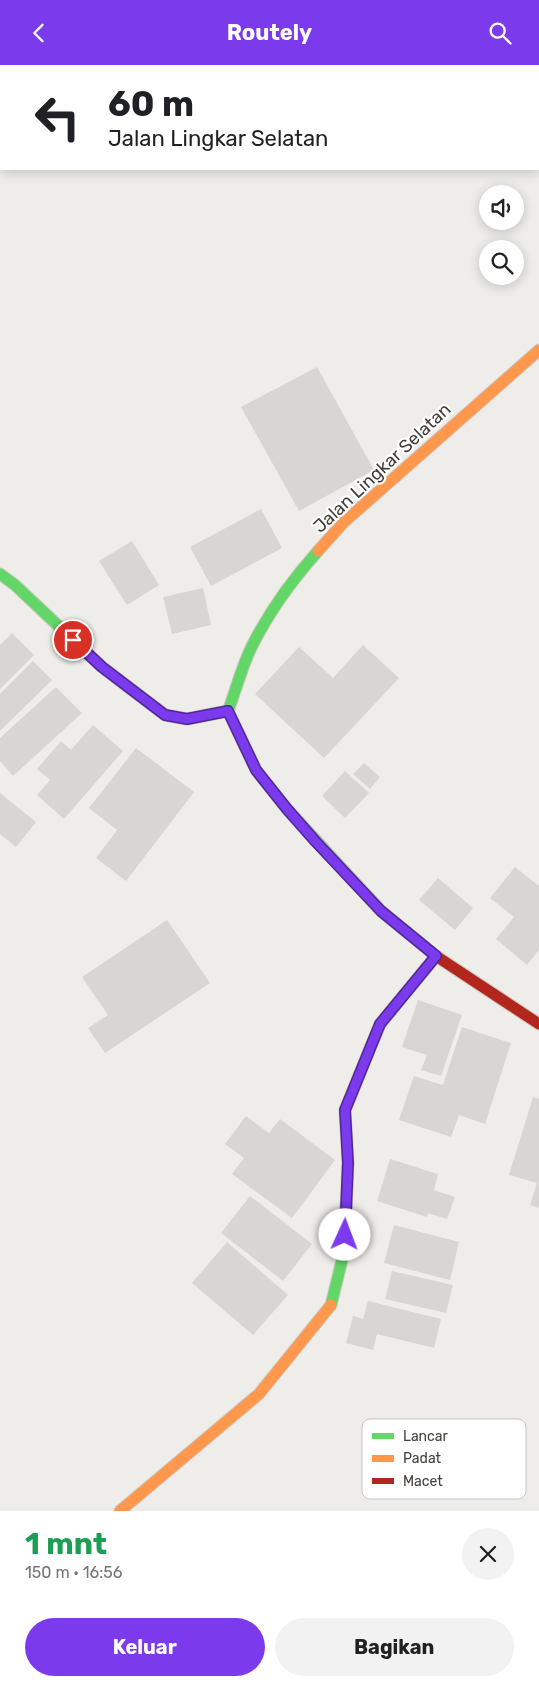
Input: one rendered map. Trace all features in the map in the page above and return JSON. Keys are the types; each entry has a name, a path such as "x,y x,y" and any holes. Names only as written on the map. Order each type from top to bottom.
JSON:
{"street":[{"name":"Jalan Lingkar Selatan","path":"228,711 252,646 277,604 302,569 343,523 539,350"},
{"path":"0,574 15,585 102,667 165,715 187,719 228,711 256,770 316,842 381,911 436,956 539,1024"},
{"path":"120,1511 259,1395 331,1305 344,1253 348,1163 345,1110 380,1024 436,956"}],"building":[{"path":"317,367 374,470 299,511 241,407"},
{"path":"261,509 282,548 211,586 190,547"},
{"path":"132,541 159,585 127,605 99,561"},
{"path":"203,588 211,625 172,634 163,597"},
{"path":"12,633 34,655 0,689 0,645"},
{"path":"363,645 399,678 324,758 255,694 299,647 333,678"},
{"path":"33,661 52,680 0,731 0,694"},
{"path":"56,687 82,713 13,776 0,761 0,738"},
{"path":"93,725 123,751 64,819 37,795 50,780 37,769 61,741 71,750"},
{"path":"136,748 194,792 126,881 96,858 117,830 89,808"},
{"path":"364,763 380,777 370,789 353,774"},
{"path":"345,771 369,793 345,818 322,796"},
{"path":"0,793 36,822 16,847 0,834"},
{"path":"515,867 539,886 539,950 527,965 496,939 514,917 490,898"},
{"path":"438,878 473,908 455,930 419,900"},
{"path":"167,920 210,983 105,1053 88,1028 108,1015 82,977"},
{"path":"418,1000 462,1015 441,1076 421,1070 427,1055 402,1047"},
{"path":"462,1027 511,1043 485,1124 459,1115 451,1137 399,1120 414,1076 443,1085"},
{"path":"533,1097 539,1099 539,1208 530,1205 537,1183 509,1175"},
{"path":"246,1116 269,1133 280,1119 335,1160 292,1218 232,1174 244,1158 225,1144"},
{"path":"390,1159 438,1174 434,1190 455,1197 447,1219 428,1213 427,1217 377,1201"},
{"path":"250,1196 312,1244 283,1281 221,1233"},
{"path":"394,1225 459,1242 450,1280 384,1263"},
{"path":"227,1242 288,1295 253,1335 192,1283"},
{"path":"392,1271 453,1285 446,1313 385,1299"},
{"path":"368,1301 441,1319 434,1348 377,1334 373,1350 346,1343 353,1316 363,1319"}],"traffic: fast":[{"path":"318,551 282,596 259,633 245,662 228,711 256,770 287,809 381,911 436,956"},
{"path":"0,574 15,585 102,667 165,715 187,719 228,711"},
{"path":"331,1305 344,1252 348,1163 345,1110 380,1024 436,956"}],"traffic: slow":[{"path":"318,551 343,523 539,350"},
{"path":"120,1511 259,1394 331,1305"}],"traffic: jam":[{"path":"436,956 539,1024"}],"route":[{"path":"73,640 102,667 165,715 187,719 218,715 228,711 256,770 287,809 381,911 436,956 380,1024 345,1110 348,1163 345,1235"}]}
